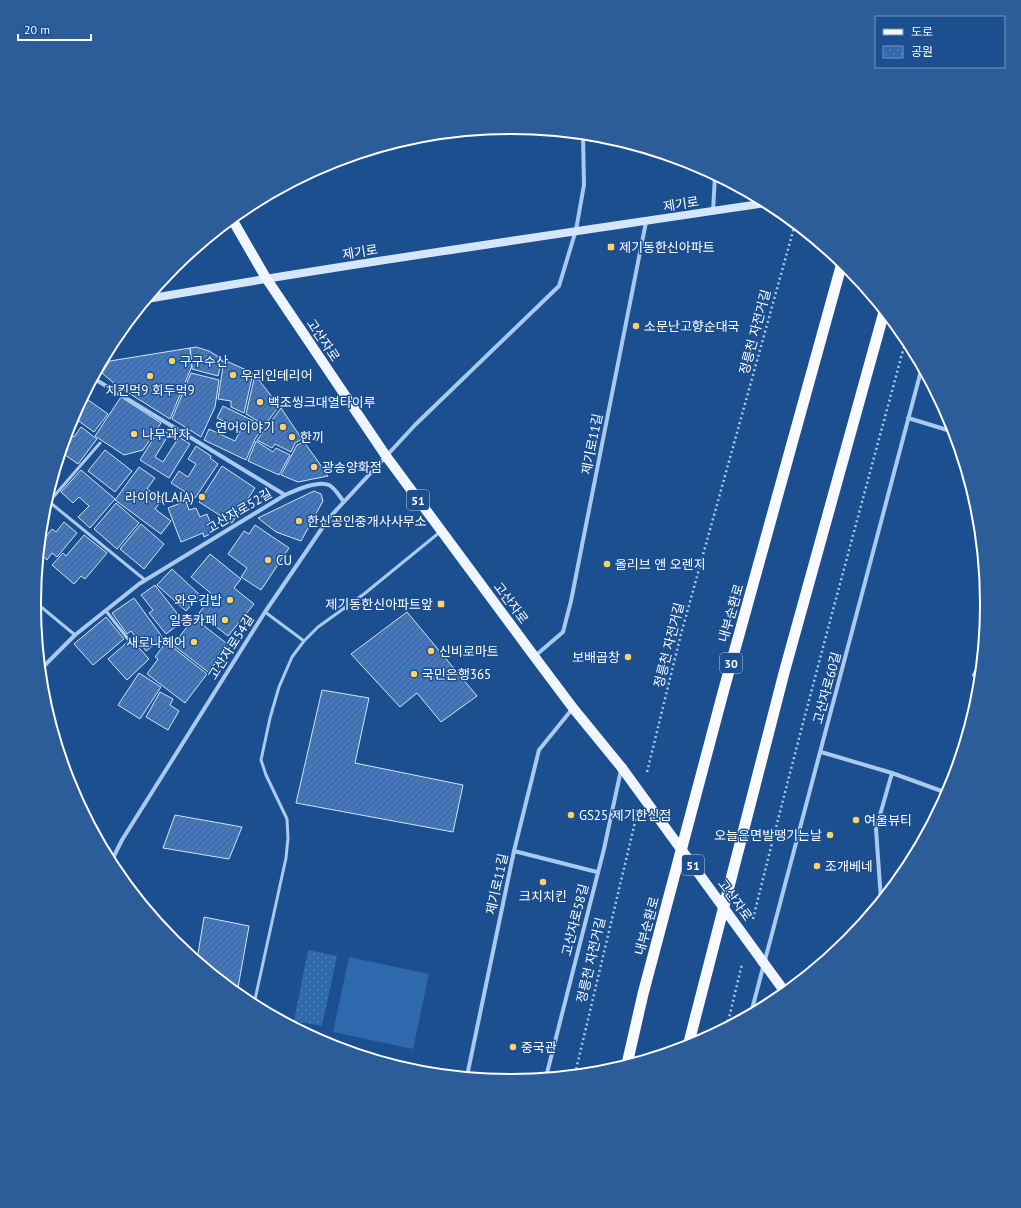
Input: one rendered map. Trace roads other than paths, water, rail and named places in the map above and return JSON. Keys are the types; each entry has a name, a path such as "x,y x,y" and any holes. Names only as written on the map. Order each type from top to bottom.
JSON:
{"highway":[{"name":"내부순환로","path":"628,1059 643,994 724,689 840,270"},
{"path":"690,1038 784,673 883,317"}],"main road":[{"name":"제기로","path":"155,298 266,278 576,230 646,222 756,204"},
{"name":"고산자로","path":"235,225 266,278 386,456 573,708 622,768 782,986"}],"street":[{"path":"386,456 415,425 559,286 576,230 584,185 583,141"},
{"path":"713,211 715,182"},
{"name":"제기로11길","path":"534,656 563,632 571,600 646,222"},
{"name":"고산자로60길","path":"753,1006 920,374"},
{"path":"98,380 285,495"},
{"path":"908,418 946,430"},
{"name":"고산자로54길","path":"114,856 122,840 265,612 329,518 386,456"},
{"name":"고산자로52길","path":"45,665 75,635 146,580 285,495 306,487 324,484 331,486 344,502"},
{"name":"제기로11길","path":"468,1071 514,851 539,750 573,708"},
{"path":"821,752 892,773 941,791"},
{"name":"고산자로58길","path":"547,1071 598,872 622,768"},
{"path":"881,893 876,829 892,773"},
{"path":"514,851 598,872"}],"lane":[{"path":"54,494 100,443"},
{"path":"52,504 146,580"},
{"path":"255,998 286,858 288,838 287,819 266,776 261,760 270,718 279,687 292,657 304,641 318,627 364,594 441,531"},
{"path":"41,607 75,635"},
{"path":"106,611 128,639"},
{"path":"265,612 304,641"}],"place":[{"name":"제기동한신아파트","path":"611,247"},
{"name":"소문난고향순대국","path":"636,326"},
{"name":"구구수산","path":"172,361"},
{"name":"우리인테리어","path":"233,375"},
{"name":"치킨먹9 회두먹9","path":"150,376"},
{"name":"백조씽크대열타이루","path":"260,402"},
{"name":"연어이야기","path":"283,427"},
{"name":"나무과자","path":"134,434"},
{"name":"한끼","path":"292,437"},
{"name":"광송양화점","path":"314,467"},
{"name":"라이아(LAIA)","path":"202,497"},
{"name":"한신공인중개사사무소","path":"299,521"},
{"name":"CU","path":"268,560"},
{"name":"올리브 앤 오렌지","path":"607,564"},
{"name":"와우김밥","path":"230,600"},
{"name":"제기동한신아파트앞","path":"441,604"},
{"name":"일층카페","path":"225,620"},
{"name":"새로나헤어","path":"194,642"},
{"name":"신비로마트","path":"431,651"},
{"name":"보배곱창","path":"628,657"},
{"name":"국민은행365","path":"414,674"},
{"name":"GS25 제기한신점","path":"571,815"},
{"name":"여울뷰티","path":"856,820"},
{"name":"오늘은면발땡기는날","path":"830,835"},
{"name":"조개베네","path":"817,866"},
{"name":"크치치킨","path":"543,882"},
{"name":"중국관","path":"513,1047"}]}
